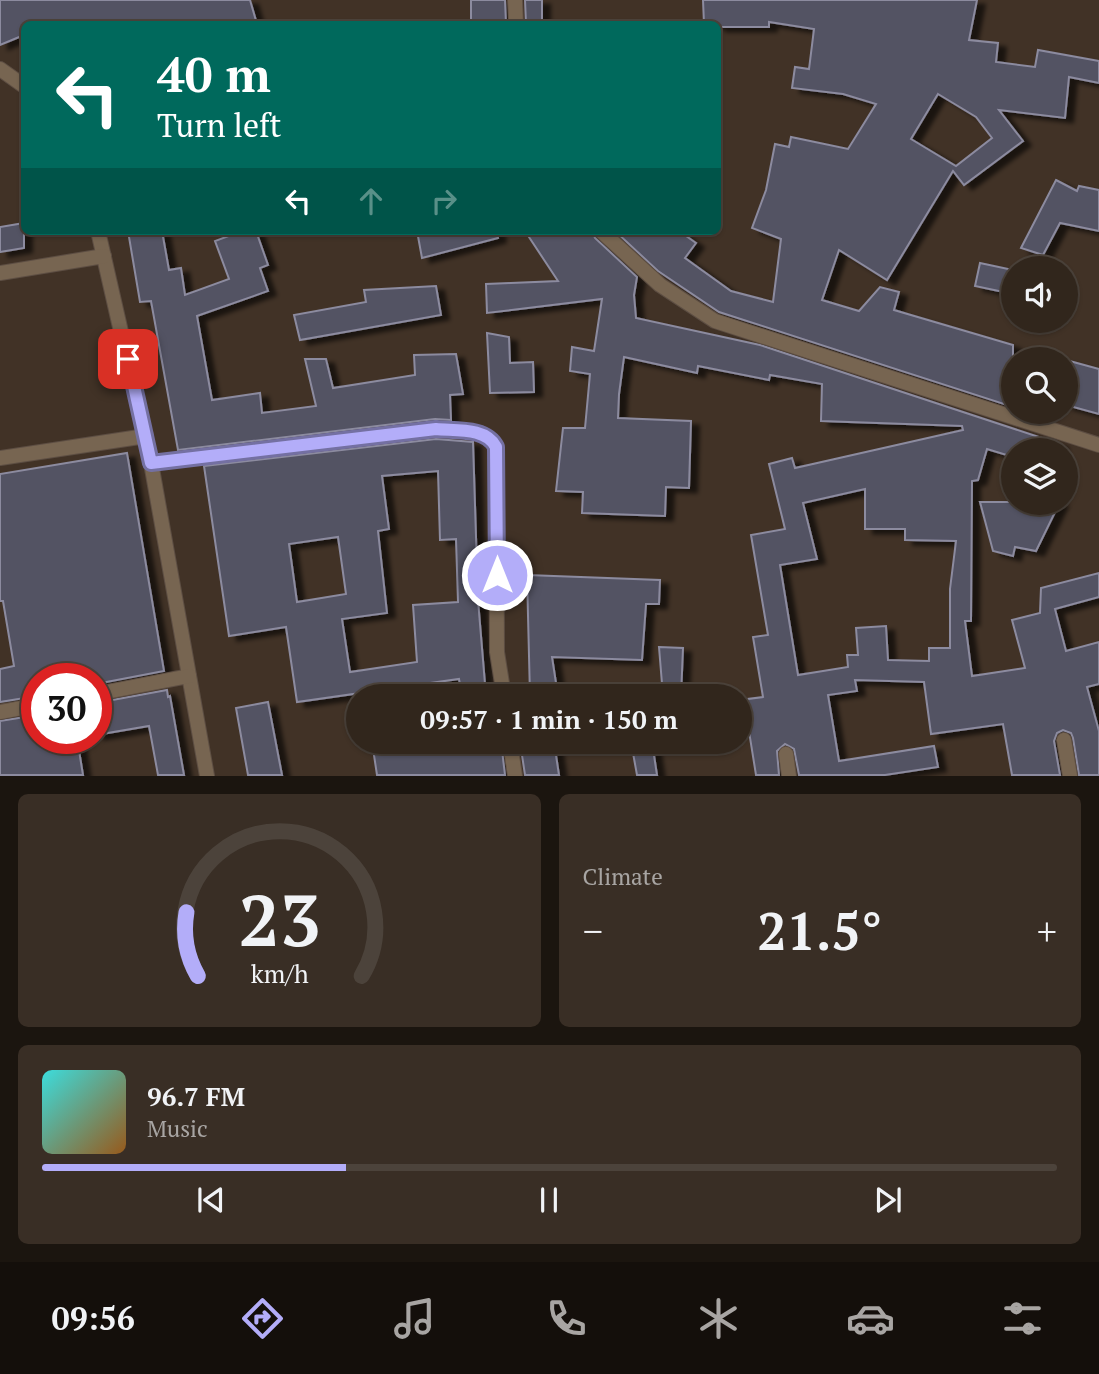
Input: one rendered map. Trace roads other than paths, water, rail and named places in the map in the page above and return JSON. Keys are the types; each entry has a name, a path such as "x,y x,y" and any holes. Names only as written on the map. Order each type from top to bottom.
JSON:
{"street":[{"path":"515,0 516,21"},
{"path":"0,69 21,84"},
{"path":"99,235 146,436 207,775"},
{"path":"605,235 660,285 715,321 1099,445"},
{"path":"0,273 104,256"},
{"path":"151,463 436,429 481,433 493,440 496,447 497,652 502,684"},
{"path":"0,458 146,436"},
{"path":"112,691 189,676"},
{"path":"0,712 21,708"},
{"path":"1064,740 1070,775"},
{"path":"512,754 515,775"},
{"path":"786,754 789,775"}]}
